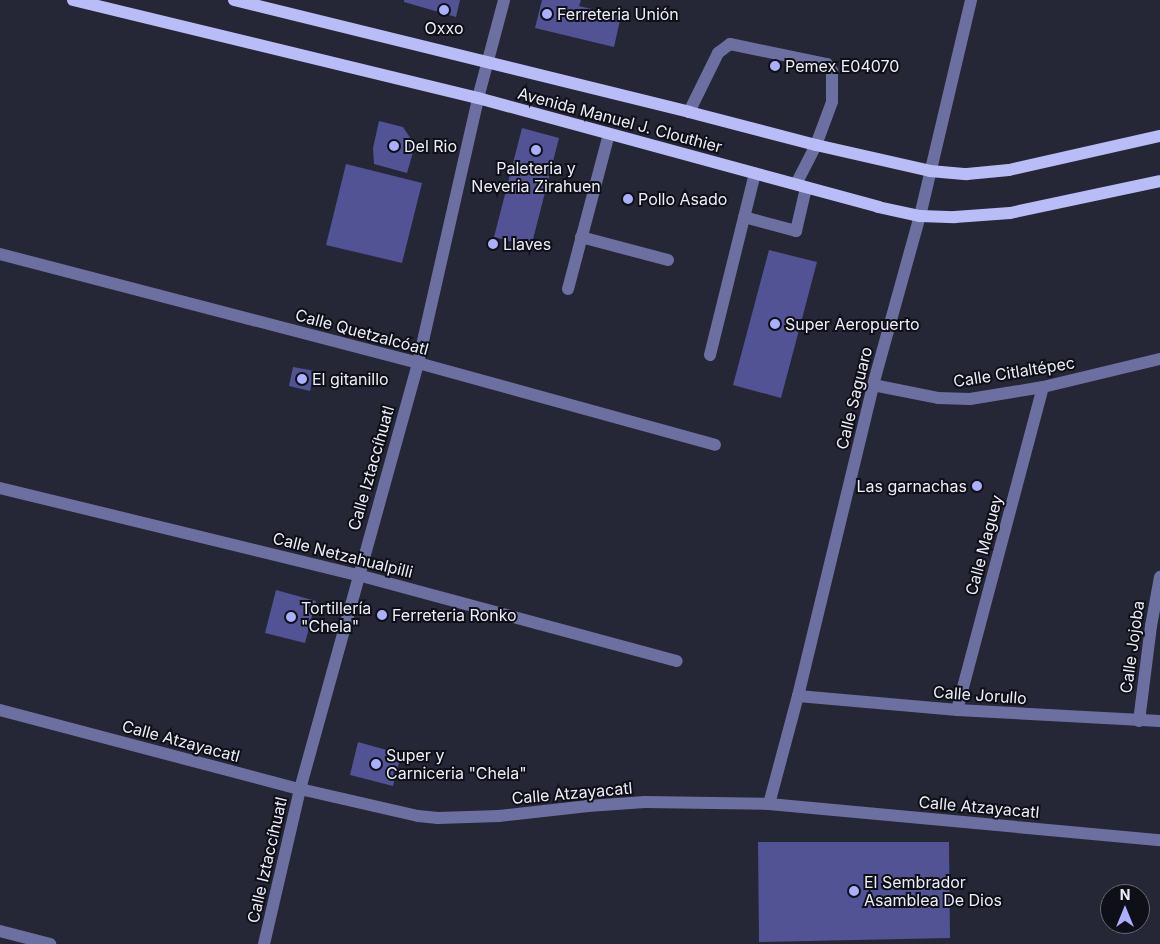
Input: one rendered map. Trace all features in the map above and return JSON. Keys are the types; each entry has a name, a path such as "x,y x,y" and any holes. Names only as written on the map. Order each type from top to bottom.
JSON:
{"main road":[{"name":"Avenida Manuel J. Clouthier","path":"73,0 478,98 801,186 920,216 964,217 1010,213 1160,181"},
{"name":"Avenida Manuel J. Clouthier","path":"234,0 816,145 930,171 967,174 1009,170 1160,136"}],"street":[{"name":"Calle Iztaccíhuatl","path":"264,944 300,789 418,363 478,98 504,0"},
{"name":"Calle Saguaro","path":"769,804 798,696 873,385 920,216 971,0"},
{"path":"689,112 718,52 730,44 827,64 832,71 832,102 801,186 796,231 744,217"},
{"path":"568,289 609,134"},
{"path":"710,355 755,173"},
{"path":"581,237 668,260"},
{"name":"Calle Quetzalcóatl","path":"0,254 418,363 716,446"},
{"name":"Calle Citlaltépec","path":"873,385 955,400 1043,387 1160,359"},
{"name":"Calle Maguey","path":"957,710 1043,387"},
{"name":"Calle Netzahualpilli","path":"0,488 358,575 677,661"},
{"name":"Calle Jojoba","path":"1139,720 1151,626 1160,577"},
{"name":"Calle Jorullo","path":"798,696 957,710 1160,721"},
{"name":"Calle Atzayacatl","path":"0,710 401,814 438,818 499,816 645,802 769,804 1160,840"},
{"path":"0,931 50,944"}],"building":[{"name":"Oxxo","path":"404,0 460,0 456,17 404,2"},
{"path":"542,0 581,0 579,6 621,16 614,47 535,28"},
{"name":"Del Rio","path":"379,121 403,127 415,145 407,173 374,164 373,148"},
{"path":"522,128 559,138 531,247 494,237"},
{"path":"346,164 422,183 402,263 326,245"},
{"name":"Llaves","path":"490,238 499,242 497,249 487,246"},
{"name":"Super Aeropuerto","path":"769,250 817,262 781,398 733,385"},
{"name":"El gitanillo","path":"293,367 315,371 310,391 289,386"},
{"name":"Tortillería \"Chela\"","path":"276,590 316,601 305,643 265,633"},
{"name":"Super y Carniceria \"Chela\"","path":"358,742 401,754 393,786 350,775"},
{"name":"El Sembrador Asamblea De Dios","path":"758,842 949,842 950,938 759,942"}],"place":[{"name":"Oxxo","path":"444,10"},
{"name":"Ferreteria Unión","path":"547,14"},
{"name":"Pemex E04070","path":"775,66"},
{"name":"Del Rio","path":"394,146"},
{"name":"Paleteria y Neveria Zirahuen","path":"536,150"},
{"name":"Pollo Asado","path":"628,199"},
{"name":"Llaves","path":"493,244"},
{"name":"Super Aeropuerto","path":"775,324"},
{"name":"El gitanillo","path":"302,379"},
{"name":"Las garnachas","path":"977,486"},
{"name":"Ferreteria Ronko","path":"382,615"},
{"name":"Tortillería \"Chela\"","path":"291,617"},
{"name":"Super y Carniceria \"Chela\"","path":"376,764"},
{"name":"El Sembrador Asamblea De Dios","path":"854,891"}]}
